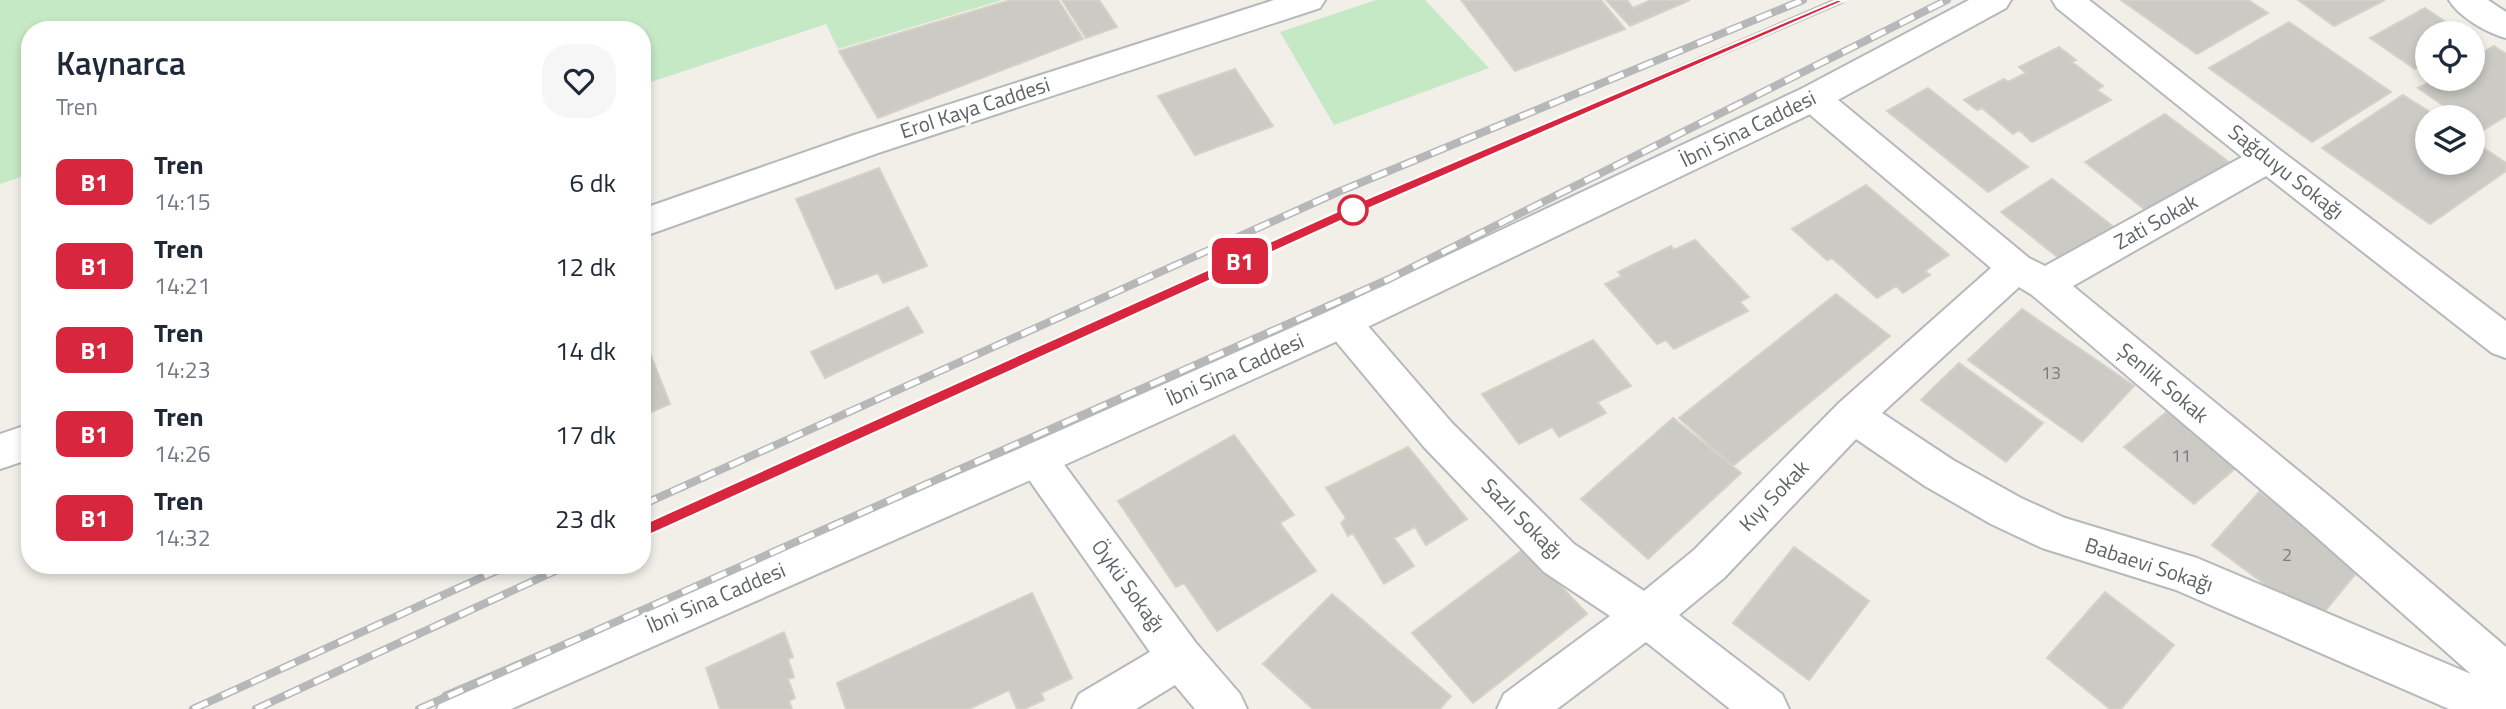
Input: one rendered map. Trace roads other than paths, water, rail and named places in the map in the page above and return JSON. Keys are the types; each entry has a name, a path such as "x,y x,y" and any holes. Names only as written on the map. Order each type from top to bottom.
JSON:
{"street":[{"name":"Erol Kaya Caddesi","path":"651,220 866,144 1309,0"},
{"name":"İbni Sina Caddesi","path":"460,709 1037,459 1342,321 1813,98 1995,0"},
{"name":"Sağduyu Sokağı","path":"2068,0 2268,159 2506,342"},
{"path":"2465,0 2506,27"},
{"name":"Şenlik Sokak","path":"1813,98 2319,513 2506,676"},
{"name":"Zati Sokak","path":"2030,276 2268,159"},
{"name":"Kıyı Sokak","path":"1520,709 1646,616 1709,564 1853,415 2030,276"},
{"name":"Sazlı Sokağı","path":"1342,321 1438,435 1559,558 1646,616 1766,709"},
{"name":"Babaevi Sokağı","path":"1853,415 1939,473 2006,511 2057,535 2182,572 2410,668 2498,709"},
{"path":"0,452 21,444"},
{"name":"Öykü Sokağı","path":"1037,459 1180,658 1224,709"},
{"path":"1095,709 1180,658"}],"railway":[{"path":"651,501 1338,192 1803,0"},
{"path":"651,528 1349,212 1841,0"},
{"path":"419,709 1389,279 1947,0"},
{"path":"193,709 489,574"},
{"path":"256,709 548,574"}],"train":[{"name":"B1","path":"651,528 1349,212 1841,0"}]}
